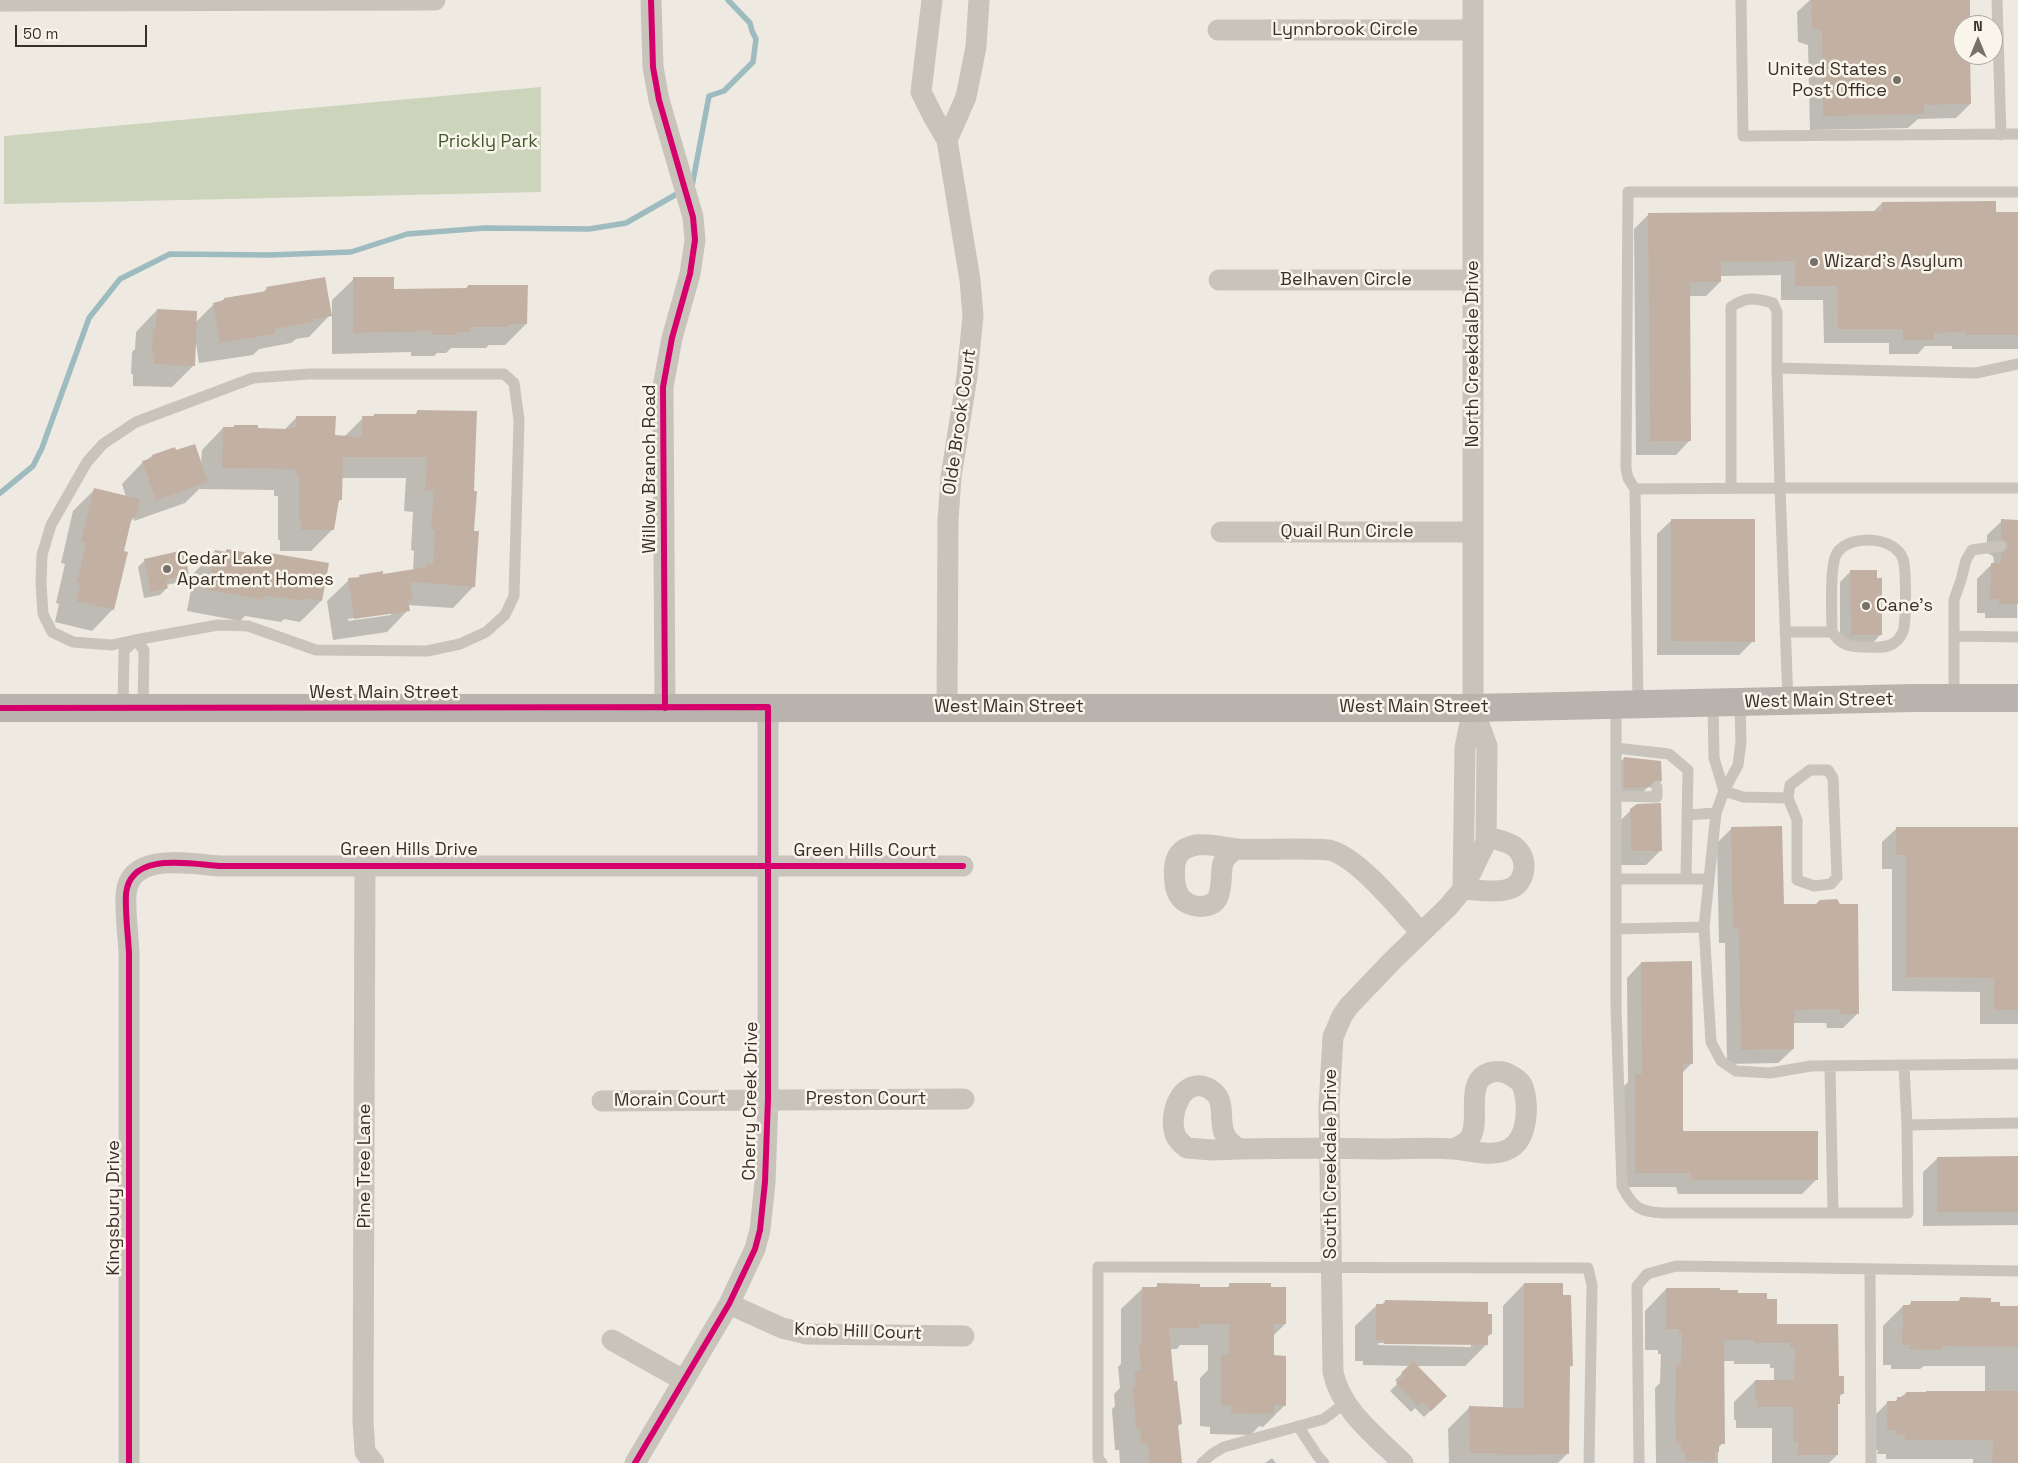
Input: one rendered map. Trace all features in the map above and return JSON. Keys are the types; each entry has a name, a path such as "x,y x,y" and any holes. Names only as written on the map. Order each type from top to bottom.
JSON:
{"main road":[{"name":"West Main Street","path":"0,708 1473,708 2018,698"}],"street":[{"path":"0,1 435,0"},
{"name":"Willow Branch Road","path":"651,0 653,67 659,100 693,217 694,255 672,338 663,387 665,708"},
{"name":"Olde Brook Court","path":"932,0 921,92 948,140 970,280 973,316 971,346 951,477 948,520 947,707"},
{"path":"948,140 966,97 976,47 979,0"},
{"name":"North Creekdale Drive","path":"1473,0 1473,708"},
{"name":"Lynnbrook Circle","path":"1218,30 1473,30"},
{"name":"Belhaven Circle","path":"1219,280 1473,280"},
{"name":"Quail Run Circle","path":"1221,532 1472,532"},
{"name":"Cherry Creek Drive","path":"635,1463 728,1304 756,1249 760,1230 765,1182 768,1099 768,707"},
{"path":"1473,708 1466,748 1463,890 1506,892 1516,886 1521,879 1524,862 1521,854 1506,842 1494,840 1486,835"},
{"name":"South Creekdale Drive","path":"1403,1463 1350,1410 1336,1385 1333,1372 1329,1106 1331,1050 1337,1027 1349,1006 1463,890 1486,842 1487,746 1473,708"},
{"path":"1236,849 1314,849 1339,852 1362,871 1421,933"},
{"name":"Green Hills Drive","path":"129,953 126,895 128,885 138,872 160,862 219,866 767,866"},
{"name":"Pine Tree Lane","path":"365,865 363,1421 365,1452 374,1463"},
{"name":"Green Hills Court","path":"767,866 963,866"},
{"name":"Kingsbury Drive","path":"129,953 129,1463"},
{"name":"Preston Court","path":"768,1099 964,1099"},
{"name":"Morain Court","path":"602,1101 768,1099"},
{"path":"1239,1149 1453,1149"},
{"name":"Knob Hill Court","path":"728,1304 782,1328 807,1334 964,1336"},
{"path":"612,1340 682,1380"}],"lane":[{"path":"1741,0 1744,136 2018,134"},
{"path":"1997,0 2001,135"},
{"path":"1904,1065 1908,1125 1908,1213 1647,1212 1634,1206 1622,1186 1616,1006 1616,748 1627,704 1635,489 1628,478 1626,468 1628,192 2018,192"},
{"path":"1731,488 1731,307 1742,299 1758,298 1773,303 1777,312 1780,488 1788,702"},
{"path":"1777,368 1976,373 2018,364"},
{"path":"133,708 124,651 135,640 218,625 248,626 316,650 427,651 460,644 486,632 505,615 514,596 519,420 514,383 504,374 309,374 253,378 136,422 103,444 82,470 51,525 42,555 40,583 43,614 52,632 73,642 112,645 135,640"},
{"path":"1635,489 2018,488"},
{"path":"1864,540 1876,540 1892,546 1904,562 1904,629 1898,640 1886,647 1852,647 1841,643 1832,632 1833,567 1838,551 1864,540"},
{"path":"1954,698 1954,600 1962,580 1966,560 1972,550 2001,546"},
{"path":"1785,632 1832,632"},
{"path":"1954,636 2018,637"},
{"path":"133,708 144,650 135,640"},
{"path":"1713,703 1714,758 1724,791"},
{"path":"1740,703 1741,742 1738,765 1724,791 1716,813 1704,927 1711,1042 1721,1061 1736,1071 1770,1073 1811,1066 2018,1064"},
{"path":"1616,748 1638,753 1669,754 1688,770 1686,879"},
{"path":"1810,770 1828,770 1833,778 1837,877 1831,884 1814,886 1797,880 1797,820 1788,798 1790,785 1810,770"},
{"path":"1616,796 1638,792 1657,797 1657,787"},
{"path":"1724,791 1744,797 1788,798"},
{"path":"1687,814 1716,813"},
{"path":"1616,879 1709,879"},
{"path":"1616,929 1704,927"},
{"path":"1830,1066 1833,1213"},
{"path":"1908,1125 2018,1123"},
{"path":"1639,1463 1637,1286 1647,1274 1676,1266 2018,1271"},
{"path":"1102,1463 1098,1459 1098,1267 1588,1268 1592,1285 1589,1463"},
{"path":"1870,1269 1871,1463"},
{"path":"1202,1463 1224,1447 1324,1419 1345,1403"},
{"path":"1298,1426 1317,1456 1324,1463"}],"green space":[{"name":"Prickly Park","path":"541,87 541,192 4,204 4,136"}],"building":[{"name":"United States Post Office","path":"1811,0 1970,0 1970,15 1953,15 1953,65 1970,65 1971,104 1924,105 1924,114 1823,116 1822,31 1812,28"},
{"path":"1996,201 1996,212 2018,212 2018,335 1966,335 1966,332 1934,333 1934,340 1903,340 1903,329 1838,329 1837,286 1795,286 1795,261 1721,262 1721,282 1690,282 1691,441 1650,441 1648,213 1882,211 1882,202"},
{"path":"325,277 332,316 313,319 314,322 275,329 275,334 220,343 213,303 224,300 224,298 267,291 266,287"},
{"path":"353,277 394,277 394,289 468,288 468,285 528,285 527,324 509,324 509,327 469,327 469,332 457,332 457,335 432,335 432,331 353,333"},
{"path":"157,309 197,311 195,366 154,364 154,353 152,353 153,329 156,329"},
{"path":"417,410 477,411 474,491 477,491 474,531 479,531 475,587 410,582 413,599 408,600 410,611 354,619 348,578 383,571 383,574 427,567 427,564 433,564 435,530 431,529 434,490 425,490 427,457 343,457 342,500 339,500 334,530 301,530 301,519 299,519 299,475 295,475 295,469 222,468 223,427 258,425 258,428 287,429 296,427 296,416 336,416 335,435 362,437 362,416 374,416 374,414 417,414"},
{"path":"195,444 208,482 156,500 142,461 153,458 152,455 175,447 176,450"},
{"path":"94,488 140,499 136,518 132,517 124,551 128,552 114,610 76,601 80,583 77,582 86,543 81,542"},
{"path":"1671,519 1755,519 1755,642 1671,641"},
{"path":"2001,519 2018,520 2018,604 1999,604 1999,599 1990,599 1991,563 2001,563 2001,554 2008,548 2007,542 2001,539"},
{"path":"227,549 269,557 270,553 329,563 322,601 304,598 303,601 264,595 263,600 208,590 215,550 226,552"},
{"name":"Cedar Lake Apartment Homes","path":"184,550 189,575 166,580 168,588 151,592 144,559"},
{"name":"Cane's","path":"1850,570 1877,570 1877,578 1882,578 1882,635 1851,635"},
{"path":"1624,757 1661,761 1662,781 1654,780 1650,787 1624,788"},
{"path":"1661,803 1662,851 1631,851 1630,809 1637,804"},
{"path":"1782,826 1784,904 1816,904 1820,900 1837,899 1840,904 1858,904 1859,1014 1841,1014 1840,1009 1794,1010 1794,1049 1741,1050 1739,929 1733,929 1731,827"},
{"path":"1896,827 2018,827 2018,1010 1994,1010 1994,978 1906,977 1906,855 1896,855"},
{"path":"1692,961 1693,1064 1683,1064 1683,1131 1818,1131 1818,1180 1692,1180 1690,1173 1635,1173 1635,1074 1642,1074 1641,962"},
{"path":"2018,1156 2018,1212 1937,1212 1937,1157"},
{"path":"1157,1283 1200,1284 1200,1287 1229,1287 1229,1283 1271,1283 1271,1287 1286,1287 1286,1324 1274,1324 1274,1355 1286,1356 1286,1406 1274,1405 1274,1414 1231,1413 1231,1406 1221,1405 1221,1355 1229,1355 1229,1324 1199,1324 1199,1328 1169,1328 1174,1381 1177,1381 1182,1424 1178,1425 1182,1463 1150,1463 1148,1443 1141,1444 1140,1429 1136,1429 1133,1387 1136,1386 1134,1371 1141,1371 1139,1344 1142,1344 1142,1287 1157,1287"},
{"path":"1524,1283 1563,1283 1563,1295 1571,1295 1573,1366 1570,1366 1569,1454 1498,1455 1498,1453 1470,1453 1469,1406 1524,1408"},
{"path":"1666,1288 1720,1288 1720,1290 1738,1290 1738,1293 1767,1293 1767,1299 1777,1299 1777,1324 1838,1324 1839,1376 1844,1376 1844,1394 1840,1394 1840,1404 1838,1404 1838,1455 1798,1455 1798,1442 1793,1442 1793,1407 1757,1407 1755,1380 1794,1380 1795,1348 1790,1348 1790,1343 1754,1343 1754,1340 1724,1340 1725,1444 1719,1444 1719,1452 1715,1452 1715,1462 1685,1461 1685,1452 1681,1452 1681,1443 1676,1443 1675,1423 1676,1365 1681,1365 1682,1333 1679,1333 1679,1329 1666,1329"},
{"path":"1960,1297 1991,1298 1991,1302 2000,1302 2000,1306 2018,1306 2018,1347 1942,1346 1942,1350 1910,1349 1910,1345 1902,1345 1903,1305 1911,1305 1911,1301 1960,1301"},
{"path":"1385,1300 1488,1302 1488,1314 1492,1314 1492,1334 1488,1334 1488,1345 1384,1344 1384,1340 1376,1340 1376,1304 1385,1304"},
{"path":"1413,1361 1447,1396 1431,1411 1422,1402 1418,1406 1396,1383 1404,1376 1401,1373"},
{"path":"2018,1391 2018,1463 1992,1463 1993,1440 1905,1440 1905,1435 1897,1435 1897,1430 1887,1430 1887,1401 1897,1401 1897,1397 1906,1397 1906,1392"}],"waterway":[{"path":"690,187 692,186 709,96 724,91 753,62 756,39 750,23 728,0"},
{"path":"0,493 33,466 42,448 89,318 120,279 170,254 269,255 351,252 407,234 485,228 589,229 626,223 682,191"}],"cycle path":[{"path":"651,0 653,67 659,100 693,217 695,240 690,274 672,338 663,387 665,708"},
{"path":"0,708 768,707 768,1099 765,1182 760,1230 755,1249 729,1304 635,1463"},
{"path":"129,1463 129,953 126,894 130,880 138,871 164,863 193,863 219,866 963,866"}],"place":[{"name":"United States Post Office","path":"1897,80"},
{"name":"Wizard's Asylum","path":"1814,262"},
{"name":"Cedar Lake Apartment Homes","path":"167,569"},
{"name":"Cane's","path":"1866,606"}]}
